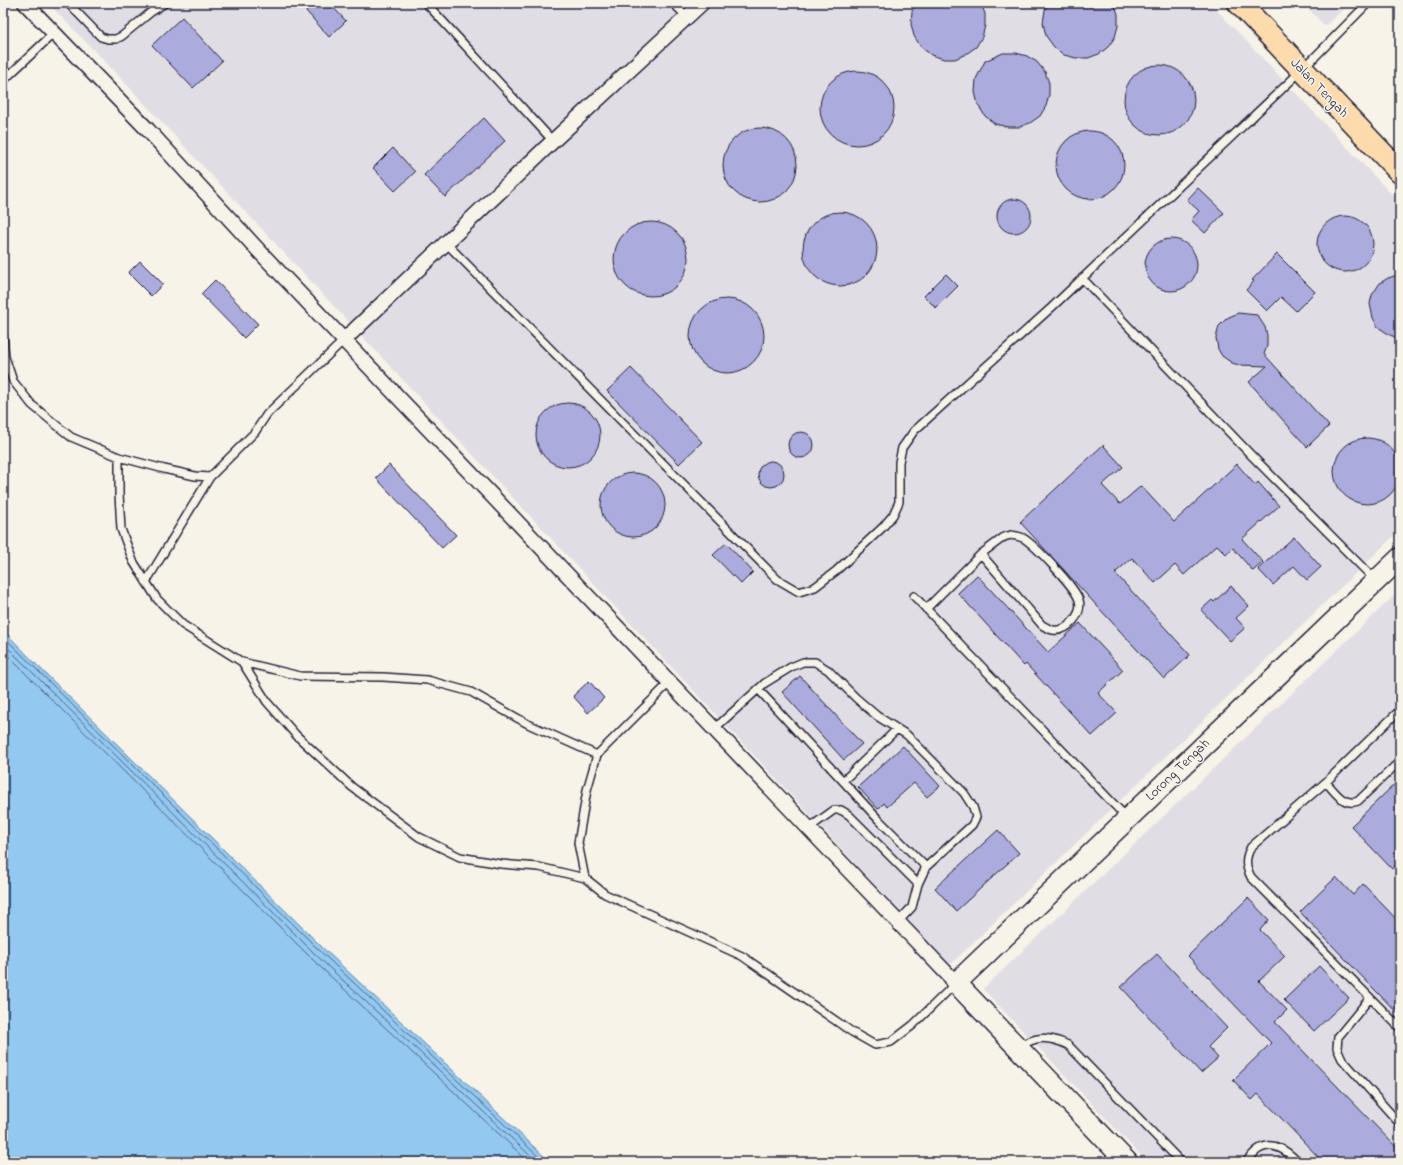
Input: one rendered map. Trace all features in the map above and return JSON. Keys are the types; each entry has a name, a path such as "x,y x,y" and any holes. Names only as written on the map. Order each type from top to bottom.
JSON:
{"main road":[{"name":"Jalan Tengah","path":"1239,3 1400,172"}],"street":[{"path":"25,3 148,130 260,252 1127,1162"},
{"path":"344,340 702,3"},
{"name":"Lorong Tengah","path":"956,983 1400,558"}],"lane":[{"path":"68,3 101,37 116,39 165,3"},
{"path":"426,3 553,142"},
{"path":"673,3 687,17"},
{"path":"446,243 776,579 799,592 815,587 836,571 883,527 893,515 899,502 898,462 902,448 914,431 1051,308 1302,70 1368,3"},
{"path":"3,81 54,33"},
{"path":"1082,278 1251,455 1376,581"},
{"path":"3,336 5,357 13,382 32,405 71,438 119,457 195,476 210,477"},
{"path":"146,582 210,477 255,432 267,414 344,340"},
{"path":"119,457 118,494 120,529 133,561 157,599 183,626 242,662 300,676 383,677 428,680 471,692 528,724 597,755"},
{"path":"926,609 982,554 1004,537 1011,535 1024,539 1046,557 1075,592 1079,600 1080,608 1077,616 1066,627 1060,630 1053,630 1042,625 982,554"},
{"path":"914,596 1127,818"},
{"path":"242,662 267,702 296,735 352,787 419,837 460,857 501,864 539,867 585,878 605,894 742,956 852,1032 875,1045 891,1042 908,1029 956,983"},
{"path":"714,729 765,683 791,667 803,662 815,662 828,670 856,698 877,716 907,735 964,792 973,807 976,817 972,826 966,833 926,867 918,884 912,907 898,922"},
{"path":"585,878 578,843 587,790 597,755 670,682"},
{"path":"758,690 926,867"},
{"path":"1400,710 1326,782 1251,847 1247,854 1246,862 1247,870 1251,877 1400,1028"},
{"path":"843,781 897,729"},
{"path":"1326,782 1344,801 1355,803 1400,761"},
{"path":"809,828 834,810 841,810 849,815 918,884"},
{"path":"1370,998 1338,1037 1337,1048 1342,1059 1400,1124"},
{"path":"1019,1049 1030,1040 1037,1038 1056,1040 1068,1045 1181,1162"},
{"path":"1246,1162 1259,1149 1267,1146 1284,1149 1298,1162"}],"shaded area":[{"path":"48,3 1210,3 1400,203 1400,530 950,965 115,72"},
{"path":"1303,3 1350,3 1325,26"},
{"path":"1400,590 1400,1162 1147,1162 983,989"}],"water":[{"path":"3,630 323,948 550,1162 3,1162"}],"building":[{"path":"299,3 329,3 346,21 329,37"},
{"path":"916,3 981,3 985,14 985,26 982,37 976,47 955,59 944,59 931,55 921,47 914,36 911,24 912,11"},
{"path":"1048,3 1114,3 1118,14 1118,26 1115,37 1108,47 1099,54 1088,58 1076,58 1064,55 1054,47 1046,36 1043,23 1045,10"},
{"path":"182,17 222,61 193,88 152,45"},
{"path":"1003,53 1016,53 1027,56 1037,62 1045,72 1049,83 1049,95 1046,106 1040,116 1030,123 1019,127 1008,127 995,124 985,116 978,105 975,92 976,79 985,61"},
{"path":"1159,65 1172,68 1184,75 1191,87 1194,100 1191,113 1184,125 1172,132 1159,135 1146,132 1134,125 1127,113 1124,100 1127,87 1134,75 1146,68"},
{"path":"850,71 864,71 878,77 888,87 894,101 894,115 888,129 878,139 864,145 850,145 836,139 826,129 820,115 820,101 826,87 836,77"},
{"path":"484,118 505,141 445,197 424,175"},
{"path":"753,128 767,128 781,134 791,144 797,158 797,172 791,186 781,196 767,202 753,202 739,196 729,186 723,172 723,158 729,144 739,134"},
{"path":"1090,131 1103,134 1114,141 1121,152 1124,165 1121,178 1114,189 1103,196 1090,199 1077,196 1066,189 1059,178 1056,165 1059,152 1066,141 1077,134"},
{"path":"393,148 415,172 395,191 373,168"},
{"path":"1198,188 1224,213 1205,233 1191,220 1199,211 1187,200"},
{"path":"1011,199 1017,199 1026,204 1030,210 1030,222 1026,228 1017,233 1011,233 1002,228 997,219 997,213 1002,204"},
{"path":"833,212 847,212 861,218 871,228 877,242 877,256 871,270 861,280 847,286 833,286 819,280 809,270 803,256 803,242 809,228 819,218"},
{"path":"1345,216 1360,221 1368,229 1373,244 1368,259 1360,267 1345,272 1330,267 1322,259 1317,244 1322,229 1330,221"},
{"path":"644,222 658,222 672,228 682,238 688,252 688,266 682,280 672,290 658,296 644,296 630,290 620,280 614,266 614,252 620,238 630,228"},
{"path":"1171,239 1181,241 1189,247 1195,255 1197,265 1195,275 1189,283 1181,289 1171,291 1161,289 1153,283 1147,275 1145,265 1147,255 1153,247 1161,241"},
{"path":"1277,254 1315,292 1296,311 1281,297 1267,311 1246,290 1254,281 1252,280"},
{"path":"140,261 163,284 151,296 128,273"},
{"path":"946,274 958,286 936,308 924,296"},
{"path":"1400,274 1400,339 1390,335 1378,327 1373,318 1370,304 1372,295 1380,283 1388,278"},
{"path":"215,280 258,324 244,338 201,294"},
{"path":"720,299 734,299 748,305 758,315 764,329 764,343 758,357 748,367 734,373 720,373 706,367 696,357 690,343 690,329 696,315 706,305"},
{"path":"1238,313 1257,315 1265,327 1267,335 1267,346 1264,354 1329,426 1307,447 1249,382 1267,366 1239,365 1232,363 1222,356 1218,349 1216,338 1219,326 1227,318"},
{"path":"631,368 702,442 679,464 607,391"},
{"path":"568,403 580,405 591,412 598,423 600,435 598,447 591,458 580,465 568,467 556,465 545,458 538,447 536,435 538,423 545,412 556,405"},
{"path":"801,432 810,436 814,445 810,454 801,458 792,454 788,445 792,436"},
{"path":"1360,438 1374,438 1386,443 1395,452 1400,464 1398,484 1391,495 1374,504 1360,504 1348,499 1339,490 1334,478 1334,464 1339,452 1348,443"},
{"path":"1103,445 1123,467 1102,485 1120,504 1141,486 1174,522 1237,464 1255,485 1258,482 1279,506 1242,539 1263,562 1253,571 1233,548 1226,554 1217,545 1184,575 1175,565 1155,583 1132,558 1115,573 1190,655 1164,679 1020,522"},
{"path":"771,461 780,465 784,474 780,483 771,487 762,483 758,474 762,465"},
{"path":"389,465 456,535 442,548 376,478"},
{"path":"627,473 639,473 656,482 663,493 665,505 663,517 656,528 639,537 627,537 615,532 606,523 601,511 601,499 606,487 615,478"},
{"path":"1294,537 1321,567 1307,580 1294,566 1273,585 1258,569"},
{"path":"726,543 753,572 741,584 713,555"},
{"path":"977,575 1048,652 1080,623 1123,670 1098,693 1117,713 1092,736 1026,664 1024,666 958,593"},
{"path":"1231,586 1249,606 1236,618 1245,628 1230,641 1201,610 1212,600 1214,602"},
{"path":"800,676 862,744 844,760 782,692"},
{"path":"589,681 604,698 588,713 573,696"},
{"path":"903,746 940,786 927,797 914,783 887,807 884,803 878,809 858,787"},
{"path":"1400,779 1400,861 1392,869 1351,826"},
{"path":"998,830 1019,853 956,911 935,888"},
{"path":"1336,877 1353,895 1363,884 1400,923 1400,1016 1300,912"},
{"path":"1248,898 1269,920 1260,930 1285,956 1259,981 1287,1010 1275,1022 1400,1151 1400,1162 1323,1162 1258,1094 1252,1100 1233,1080 1271,1043 1188,956"},
{"path":"1157,954 1227,1028 1208,1047 1218,1058 1201,1073 1121,987"},
{"path":"1319,966 1349,998 1314,1031 1284,1000"}]}
